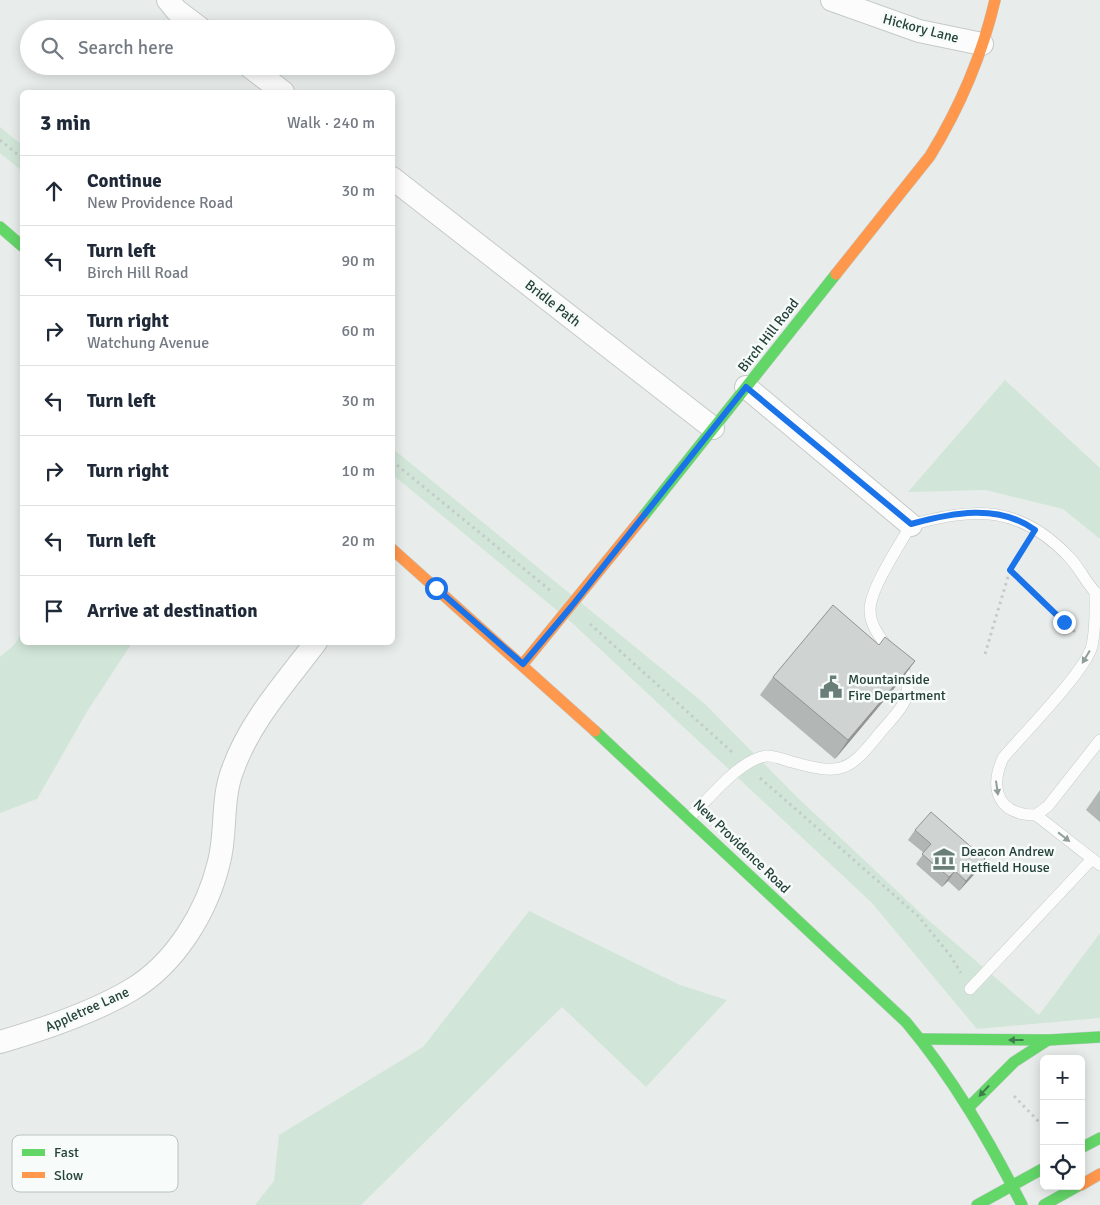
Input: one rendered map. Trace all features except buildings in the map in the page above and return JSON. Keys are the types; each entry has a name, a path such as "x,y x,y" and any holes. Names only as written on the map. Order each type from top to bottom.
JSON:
{"main road":[{"name":"Birch Hill Road","path":"523,664 571,607 930,156 951,122 970,82 995,0"},
{"path":"0,227 20,244"},
{"name":"New Providence Road","path":"395,552 523,664 690,817 906,1022 968,1108 1022,1205"},
{"path":"920,1039 1049,1040 1100,1036"},
{"path":"968,1108 1004,1069 1023,1054 1049,1040"},
{"path":"1085,1146 1100,1138"},
{"path":"977,1205 1040,1170"},
{"path":"1085,1182 1100,1174"},
{"path":"1044,1205 1071,1190"}],"street":[{"path":"168,0 176,10 189,20"},
{"name":"Hickory Lane","path":"832,0 919,31 982,44"},
{"path":"261,75 280,90"},
{"name":"Bridle Path","path":"395,180 713,428"},
{"path":"746,387 911,524"},
{"name":"Appletree Lane","path":"0,1042 32,1033 131,990 178,949 195,922 209,894 220,861 226,792 239,752 261,715 314,645"}],"lane":[{"path":"690,817 745,764 767,756 818,769 835,770 850,766 861,757 906,700 908,679 873,623 870,610 874,592 911,524 940,516 983,513 1004,516 1035,530 1058,545 1079,568 1097,594 1096,619 1091,648 1076,672 1003,758 998,770 996,784 998,796 1004,805 1015,812 1036,815 1096,862 970,988"},
{"path":"1036,815 1048,806 1100,740"}],"path":[{"path":"0,140 20,156"},
{"path":"395,463 571,607 745,764 918,916 950,955 970,988"},
{"path":"985,654 1010,570 1035,530"},
{"path":"1010,570 1091,648"},
{"path":"1011,1093 1040,1124"}],"green space":[{"path":"0,127 20,143 20,169 0,153"},
{"path":"1005,380 1100,468 1100,539 1063,509 985,490 908,492"},
{"path":"395,450 705,704 798,798 926,918 1039,1015 1100,933 1100,1018 977,1029 872,903 571,622 395,477"},
{"path":"20,635 20,645 131,645 88,710 37,799 0,813 0,657 15,644"},
{"path":"529,911 680,985 727,1000 646,1087 562,1007 361,1205 255,1205 274,1181 279,1135 423,1047"}],"traffic: fast":[{"path":"0,227 20,244"},
{"path":"642,518 836,274"},
{"path":"595,731 906,1022 955,1087 997,1157 1022,1205"},
{"path":"921,1039 1049,1040 1100,1037"},
{"path":"968,1108 1014,1062 1048,1040"},
{"path":"1085,1146 1100,1138"},
{"path":"977,1205 1040,1170"},
{"path":"1044,1205 1071,1190"}],"traffic: slow":[{"path":"836,274 930,156 941,138 977,61 995,0"},
{"path":"523,664 642,518"},
{"path":"395,552 595,731"},
{"path":"1085,1183 1100,1174"}],"place":[{"name":"Mountainside Fire Department","path":"831,687"},
{"name":"Deacon Andrew Hetfield House","path":"944,859"}],"route":[{"path":"436,588 523,664 571,607 746,387 911,524 940,516 961,513 983,513 1004,516 1028,524 1035,530 1010,570 1064,622"}]}
